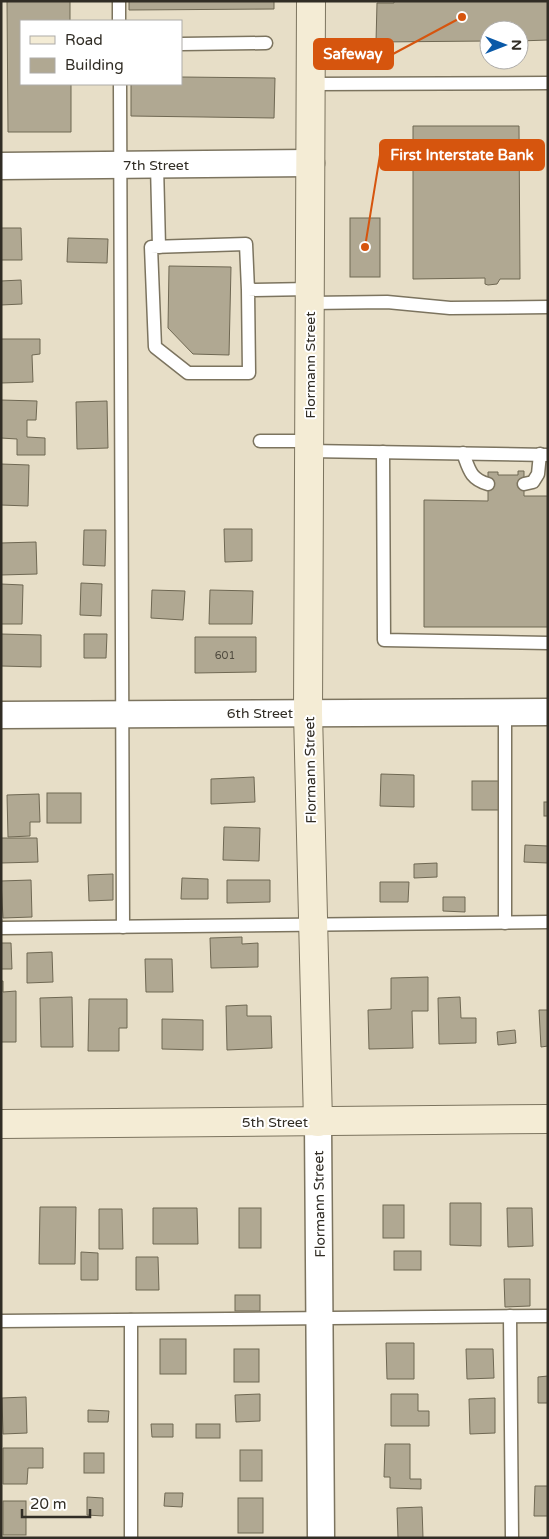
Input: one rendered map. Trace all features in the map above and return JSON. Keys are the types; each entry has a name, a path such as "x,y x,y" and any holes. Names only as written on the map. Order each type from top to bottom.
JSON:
{"street":[{"name":"Flormann Street","path":"311,1 308,713 318,1122 321,1538"},
{"name":"7th Street","path":"1,166 311,163"},
{"name":"6th Street","path":"1,714 548,712"},
{"name":"5th Street","path":"1,1124 548,1119"}],"lane":[{"path":"119,1 119,20"},
{"path":"182,44 266,43"},
{"path":"312,84 548,83"},
{"path":"120,85 123,927"},
{"path":"157,165 159,247"},
{"path":"246,244 248,290 249,373 188,373 155,347 151,247 246,244"},
{"path":"248,290 450,308 548,306"},
{"path":"260,442 383,452 544,454 538,474 533,482 524,484"},
{"path":"383,452 384,640 548,643"},
{"path":"463,454 471,475 479,482 488,484"},
{"path":"505,712 505,923"},
{"path":"1,928 548,922"},
{"path":"510,1316 512,1538"},
{"path":"1,1321 548,1316"},
{"path":"130,1320 131,1538"}],"building":[{"path":"7,1 70,1 70,20 20,20 20,85 71,85 71,132 8,132"},
{"path":"129,1 274,1 274,9 129,10"},
{"path":"394,1 548,1 548,40 529,41 529,20 479,20 479,41 376,42 377,3 394,3"},
{"path":"182,77 275,78 274,118 131,116 131,85 182,85"},
{"path":"413,126 519,126 520,279 500,279 497,284 488,285 485,284 485,278 413,279"},
{"path":"350,218 380,218 380,277 350,277"},
{"path":"1,228 21,228 22,260 1,260"},
{"path":"68,238 108,239 107,263 67,262"},
{"path":"169,266 231,267 229,355 193,354 168,328"},
{"path":"21,280 22,304 1,305 1,281"},
{"path":"1,339 40,339 40,354 32,355 33,382 1,383"},
{"path":"1,400 37,401 36,420 27,420 27,437 45,438 45,455 17,455 17,439 1,438"},
{"path":"107,401 108,448 77,449 76,402"},
{"path":"1,464 29,465 28,506 1,505"},
{"path":"518,471 524,471 524,496 548,496 548,627 424,627 424,500 488,501 488,472 498,472 498,475 518,475"},
{"path":"224,529 252,529 252,561 225,562"},
{"path":"84,530 106,530 105,566 83,565"},
{"path":"36,542 37,574 1,575 1,543"},
{"path":"81,583 102,584 101,616 80,615"},
{"path":"1,584 23,585 22,624 1,624"},
{"path":"152,590 185,591 183,620 151,618"},
{"path":"210,590 253,591 252,624 209,624"},
{"path":"1,634 41,635 41,667 1,666"},
{"path":"84,634 107,634 106,658 84,658"},
{"path":"195,637 256,637 256,672 195,673"},
{"path":"381,774 414,775 414,807 380,806"},
{"path":"254,777 255,802 211,804 211,779"},
{"path":"472,781 499,781 499,810 472,810"},
{"path":"47,793 81,793 81,823 47,823"},
{"path":"39,794 40,822 30,822 30,836 8,837 7,795"},
{"path":"544,802 548,802 548,816 544,816"},
{"path":"224,827 260,828 259,861 223,860"},
{"path":"1,838 37,838 38,862 1,863"},
{"path":"525,845 548,846 548,863 524,862"},
{"path":"437,863 437,877 414,878 414,864"},
{"path":"113,874 113,900 89,901 88,875"},
{"path":"182,878 208,879 208,899 181,899"},
{"path":"31,880 32,917 3,918 1,881"},
{"path":"227,880 270,880 270,902 227,903"},
{"path":"380,882 409,882 408,902 380,902"},
{"path":"443,897 465,897 465,912 443,911"},
{"path":"242,937 242,944 258,943 258,967 211,968 210,938"},
{"path":"1,943 11,943 12,969 1,969"},
{"path":"52,952 53,982 27,983 27,953"},
{"path":"145,959 172,959 173,992 146,992"},
{"path":"428,977 428,1011 412,1011 413,1048 369,1049 368,1010 391,1009 391,978"},
{"path":"1,981 3,981 3,992 16,991 16,1042 1,1042"},
{"path":"72,997 73,1047 41,1047 40,998"},
{"path":"460,997 461,1018 476,1018 476,1043 439,1044 438,998"},
{"path":"89,999 127,999 127,1028 119,1028 119,1051 88,1051"},
{"path":"247,1005 247,1016 271,1016 272,1048 227,1050 226,1006"},
{"path":"539,1010 548,1010 548,1046 541,1047"},
{"path":"162,1019 203,1020 203,1050 162,1049"},
{"path":"515,1030 516,1043 498,1045 497,1032"},
{"path":"450,1203 481,1203 481,1246 450,1245"},
{"path":"383,1205 404,1205 404,1238 383,1238"},
{"path":"40,1207 76,1207 75,1264 39,1264"},
{"path":"153,1208 197,1208 198,1244 153,1244"},
{"path":"239,1208 261,1208 261,1248 239,1248"},
{"path":"507,1208 532,1208 533,1246 508,1247"},
{"path":"99,1209 122,1209 123,1249 99,1249"},
{"path":"394,1251 421,1251 421,1270 394,1270"},
{"path":"81,1252 98,1253 98,1280 81,1280"},
{"path":"136,1257 158,1257 159,1290 136,1290"},
{"path":"504,1279 530,1279 530,1306 505,1307"},
{"path":"235,1295 260,1295 260,1311 235,1311"},
{"path":"160,1339 186,1339 186,1374 160,1374"},
{"path":"386,1343 414,1343 414,1379 387,1379"},
{"path":"234,1349 259,1349 259,1382 234,1382"},
{"path":"466,1349 493,1349 494,1378 467,1379"},
{"path":"548,1376 548,1403 538,1403 538,1377"},
{"path":"260,1394 260,1421 236,1422 235,1395"},
{"path":"391,1394 418,1394 418,1411 429,1411 429,1426 391,1426"},
{"path":"26,1397 27,1433 3,1434 2,1398"},
{"path":"495,1398 495,1433 470,1434 469,1399"},
{"path":"88,1410 109,1411 108,1422 88,1422"},
{"path":"151,1424 173,1424 173,1437 152,1437"},
{"path":"196,1424 220,1424 220,1438 196,1438"},
{"path":"385,1444 410,1444 410,1479 421,1479 421,1489 390,1488 390,1477 384,1477"},
{"path":"3,1448 43,1448 43,1468 28,1468 27,1484 3,1484"},
{"path":"240,1450 262,1450 262,1481 240,1481"},
{"path":"84,1453 104,1453 104,1473 84,1473"},
{"path":"535,1486 548,1486 548,1516 534,1516"},
{"path":"165,1493 183,1493 182,1507 164,1506"},
{"path":"87,1497 103,1498 103,1516 87,1515"},
{"path":"238,1498 263,1498 263,1533 238,1533"},
{"path":"3,1501 26,1501 26,1535 3,1535"},
{"path":"422,1507 423,1538 398,1538 397,1508"}],"place":[{"name":"Safeway","path":"462,17"},
{"name":"First Interstate Bank","path":"365,247"}]}
